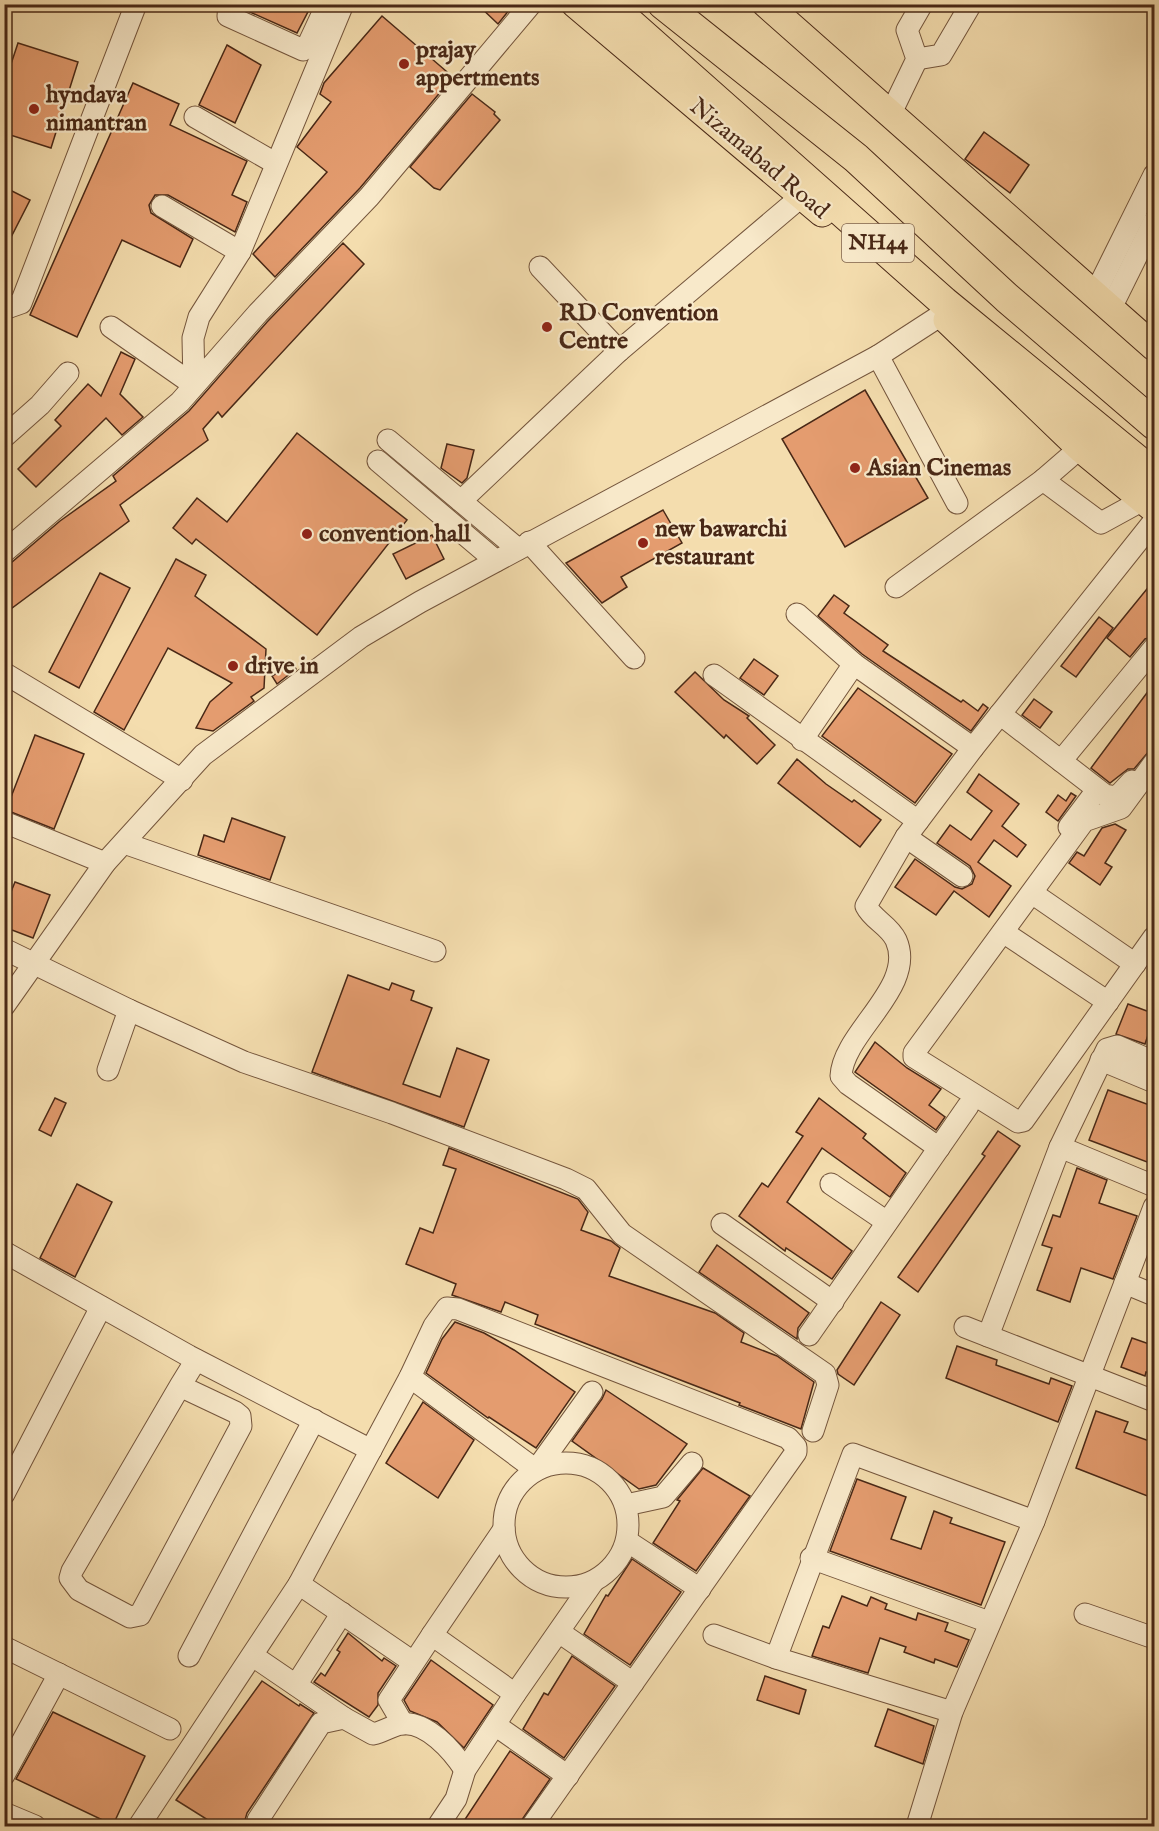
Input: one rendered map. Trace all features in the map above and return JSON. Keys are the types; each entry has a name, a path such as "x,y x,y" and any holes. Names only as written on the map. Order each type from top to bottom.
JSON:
{"highway":[{"name":"Nizamabad Road","path":"608,4 1152,501"},
{"name":"NH44","path":"663,4 856,158 1007,297 1155,424"}],"main road":[{"name":"Nizamabad Road","path":"575,4 802,196 946,311 1080,448 1152,501"},
{"path":"766,4 1155,347"}],"street":[{"path":"4,309 21,303 136,4"},
{"path":"230,4 228,16 303,50 307,47 327,4"},
{"path":"194,385 194,338 199,317 240,252 315,66 343,4"},
{"path":"4,552 180,402 258,313 369,197 531,4"},
{"path":"891,112 917,59 907,30 922,4"},
{"path":"917,59 941,55 971,4"},
{"path":"234,32 315,66"},
{"path":"195,117 275,163"},
{"path":"1103,302 1146,224 1155,174"},
{"path":"461,501 619,351 802,196"},
{"path":"162,206 240,252"},
{"path":"540,267 619,351"},
{"path":"8,996 36,965 105,863 203,755 361,637 523,546 878,356 946,311"},
{"path":"111,327 194,385"},
{"path":"878,356 957,503"},
{"path":"4,437 40,405 68,373"},
{"path":"388,440 461,501 523,546 634,658"},
{"path":"896,587 1043,480 1080,448"},
{"path":"378,461 496,561"},
{"path":"1043,480 1101,523 1152,501"},
{"path":"939,1148 848,1084 841,1076 842,1063 880,1006 897,971 900,957 896,940 888,928 871,916 866,906 912,829 1000,714 1152,501"},
{"path":"797,614 854,664 973,748"},
{"path":"1061,761 1155,648"},
{"path":"802,740 854,664"},
{"path":"4,673 182,780"},
{"path":"714,675 802,740 912,829 962,876"},
{"path":"1000,714 1096,790 1112,798 1122,794 1155,750"},
{"path":"1155,764 1121,808 1084,821 914,1053 916,1058 1021,1122 1108,1002 1148,962 1155,937"},
{"path":"922,1032 1096,790"},
{"path":"4,822 105,863"},
{"path":"123,843 435,951"},
{"path":"1032,893 1148,962"},
{"path":"1003,932 1108,1002"},
{"path":"4,949 129,1010 244,1062 392,1113 566,1179 586,1189 622,1234 825,1374 828,1385 813,1431"},
{"path":"108,1070 129,1010"},
{"path":"988,1336 1060,1147 1107,1049 1117,1046 1155,1062"},
{"path":"1101,1060 1155,1082"},
{"path":"809,1335 968,1106"},
{"path":"1060,1147 1155,1186"},
{"path":"831,1184 887,1221"},
{"path":"918,1827 952,1712 1034,1521 1088,1375 1155,1207"},
{"path":"722,1224 833,1302"},
{"path":"4,1252 196,1360 371,1450"},
{"path":"1125,1283 1155,1295"},
{"path":"4,1494 101,1307"},
{"path":"139,1827 299,1584 442,1313 447,1308 458,1309 788,1438 796,1447 796,1452 532,1827"},
{"path":"965,1327 1155,1401"},
{"path":"180,1386 235,1412 240,1416 241,1426 140,1615 130,1617 79,1590 70,1578 72,1571 180,1386 196,1360"},
{"path":"410,1377 536,1470"},
{"path":"536,1470 592,1392"},
{"path":"189,1656 314,1420"},
{"path":"776,1658 811,1558 853,1454 1034,1521"},
{"path":"560,1462 577,1463 593,1468 607,1477 626,1504 629,1521 627,1541 622,1554 610,1570 593,1582 573,1588 553,1587 534,1579 519,1566 508,1549 504,1528 506,1508 524,1478 536,1470 560,1462"},
{"path":"626,1504 663,1497 692,1463"},
{"path":"367,1733 504,1528"},
{"path":"627,1541 700,1589"},
{"path":"811,1558 989,1622"},
{"path":"438,1827 456,1799 465,1770 593,1582"},
{"path":"299,1584 413,1662"},
{"path":"296,1685 342,1613"},
{"path":"1085,1614 1155,1638"},
{"path":"559,1632 633,1683"},
{"path":"432,1635 515,1694"},
{"path":"714,1635 776,1658 952,1712"},
{"path":"4,1647 170,1729"},
{"path":"253,1656 367,1733 373,1734 403,1724"},
{"path":"4,1775 59,1674"},
{"path":"389,1700 403,1724 432,1735 447,1745 465,1770"},
{"path":"257,1827 258,1820 321,1723 344,1718"},
{"path":"495,1725 568,1776"}],"building":[{"path":"242,4 312,4 297,33 241,8"},
{"path":"477,4 514,4 498,24"},
{"path":"382,16 453,77 360,188 275,277 253,254 327,172 297,147 331,102 320,94 324,83"},
{"name":"hyndava nimantran","path":"18,43 78,62 51,148 4,133 4,85"},
{"path":"227,45 261,65 235,123 199,105"},
{"path":"133,83 179,104 170,125 247,161 232,195 247,202 235,232 168,195 155,195 149,205 151,213 193,239 180,267 122,240 77,337 30,315"},
{"path":"472,94 495,112 494,114 500,120 440,190 434,188 410,167"},
{"path":"984,132 1029,165 1010,193 965,159"},
{"path":"4,187 30,200 4,251"},
{"path":"343,243 364,264 222,417 218,412 203,429 208,440 120,505 129,521 4,614 4,564 12,562 60,521 116,481 113,476 189,411 267,322"},
{"path":"121,352 135,359 120,394 143,417 122,435 106,418 36,487 18,469 61,426 55,420 88,384 101,396"},
{"name":"Asian Cinemas","path":"865,390 928,498 845,547 782,439"},
{"name":"convention hall","path":"297,433 407,520 317,635 196,539 192,544 173,528 197,498 227,522"},
{"path":"447,444 474,450 467,478 462,483 441,468"},
{"path":"663,510 682,543 621,577 627,587 602,603 566,563"},
{"path":"432,535 444,559 406,579 393,554"},
{"path":"176,559 206,575 195,596 266,649 264,688 251,697 254,701 213,731 196,728 210,702 232,683 168,648 124,730 94,712"},
{"path":"100,573 130,588 79,688 49,672"},
{"path":"1155,579 1155,636 1145,639 1130,657 1107,638"},
{"path":"834,595 849,606 844,613 888,645 883,651 961,702 963,700 978,711 983,704 988,708 971,731 862,654 818,616"},
{"path":"1099,617 1113,628 1076,677 1061,666"},
{"path":"754,659 778,676 764,695 740,678"},
{"path":"293,663 296,669 277,684 272,676"},
{"path":"695,672 724,700 749,716 747,718 775,745 757,764 726,735 724,738 675,692"},
{"path":"1155,682 1155,744 1134,769 1128,769 1110,783 1091,768"},
{"path":"858,688 952,754 915,803 822,736"},
{"path":"1034,699 1052,712 1040,728 1022,715"},
{"path":"35,735 84,754 54,829 6,810"},
{"path":"797,759 826,784 852,802 854,800 881,820 860,847 778,783"},
{"path":"979,774 1019,804 1002,826 1026,845 1017,857 994,840 978,862 1011,886 989,917 954,891 936,915 895,887 915,859 955,887 962,889 972,884 975,876 970,866 937,843 950,825 971,840 992,811 967,792"},
{"path":"1071,793 1076,796 1058,821 1046,812 1058,795 1066,801"},
{"path":"232,818 285,837 270,880 198,855 204,835 224,842"},
{"path":"1115,824 1126,830 1105,863 1112,867 1100,885 1069,863 1077,852 1084,856 1102,828"},
{"path":"15,882 50,895 33,938 4,927 4,909"},
{"path":"348,975 389,990 392,983 414,991 411,1000 432,1008 403,1084 440,1097 457,1048 489,1060 464,1127 312,1072"},
{"path":"1128,1004 1155,1014 1145,1044 1116,1034"},
{"path":"875,1042 907,1068 941,1089 929,1105 945,1117 936,1130 855,1072"},
{"path":"1108,1090 1155,1107 1155,1165 1089,1140"},
{"path":"55,1098 66,1103 51,1136 39,1130"},
{"path":"819,1098 866,1134 863,1138 906,1173 890,1197 822,1148 787,1202 852,1251 832,1279 786,1248 785,1251 739,1216 762,1183 768,1187 803,1136 796,1132"},
{"path":"998,1131 1020,1146 918,1292 898,1277 985,1156 982,1154"},
{"path":"449,1148 578,1199 588,1212 581,1230 611,1241 620,1248 609,1276 715,1313 744,1333 741,1342 777,1356 814,1382 801,1429 535,1324 538,1315 505,1302 501,1312 452,1295 456,1284 406,1264 420,1228 433,1233 456,1169 443,1165"},
{"path":"1077,1168 1107,1180 1099,1203 1137,1216 1113,1279 1081,1268 1070,1302 1037,1290 1052,1248 1042,1245 1053,1215 1060,1217"},
{"path":"77,1184 112,1202 75,1277 40,1258"},
{"path":"717,1245 809,1313 798,1328 797,1339 699,1272"},
{"path":"881,1302 900,1315 854,1385 838,1374 837,1370"},
{"path":"455,1322 484,1333 514,1350 575,1392 536,1448 488,1418 426,1373 442,1339"},
{"path":"1132,1338 1155,1346 1155,1375 1146,1372 1145,1376 1121,1367"},
{"path":"957,1346 997,1360 996,1365 1049,1384 1051,1378 1072,1386 1058,1422 946,1378"},
{"path":"606,1390 687,1444 656,1485 639,1489 572,1441"},
{"path":"423,1402 474,1440 438,1498 386,1463"},
{"path":"1096,1411 1128,1422 1124,1432 1155,1443 1155,1499 1076,1468"},
{"path":"703,1468 750,1496 696,1571 653,1543 680,1501 677,1500"},
{"path":"857,1479 906,1497 891,1539 921,1549 934,1511 952,1518 950,1523 1005,1542 981,1605 830,1551"},
{"path":"632,1559 681,1592 630,1665 584,1634 606,1595 608,1596"},
{"path":"842,1596 867,1606 871,1597 887,1604 885,1609 916,1620 918,1613 948,1623 945,1631 969,1640 957,1667 935,1659 934,1663 904,1652 906,1647 880,1638 868,1673 812,1656 823,1626 829,1628"},
{"path":"348,1633 382,1661 384,1658 396,1666 378,1693 378,1705 369,1717 314,1682 321,1673 325,1676 340,1652 337,1650"},
{"path":"572,1656 615,1686 564,1758 523,1729 544,1693 548,1695"},
{"path":"431,1660 493,1705 464,1748 437,1722 410,1711 404,1700"},
{"path":"765,1676 806,1690 799,1714 757,1700"},
{"path":"262,1681 299,1706 300,1704 314,1713 247,1813 243,1827 219,1827 176,1800"},
{"path":"888,1709 934,1726 923,1764 875,1746"},
{"path":"53,1712 145,1756 113,1825 16,1779"},
{"path":"510,1751 550,1779 517,1827 460,1827"}],"place":[{"name":"prajay appertments","path":"404,64"},
{"name":"hyndava nimantran","path":"34,109"},
{"name":"RD Convention Centre","path":"547,327"},
{"name":"Asian Cinemas","path":"855,468"},
{"name":"convention hall","path":"307,534"},
{"name":"new bawarchi restaurant","path":"643,543"},
{"name":"drive in","path":"233,666"}]}
